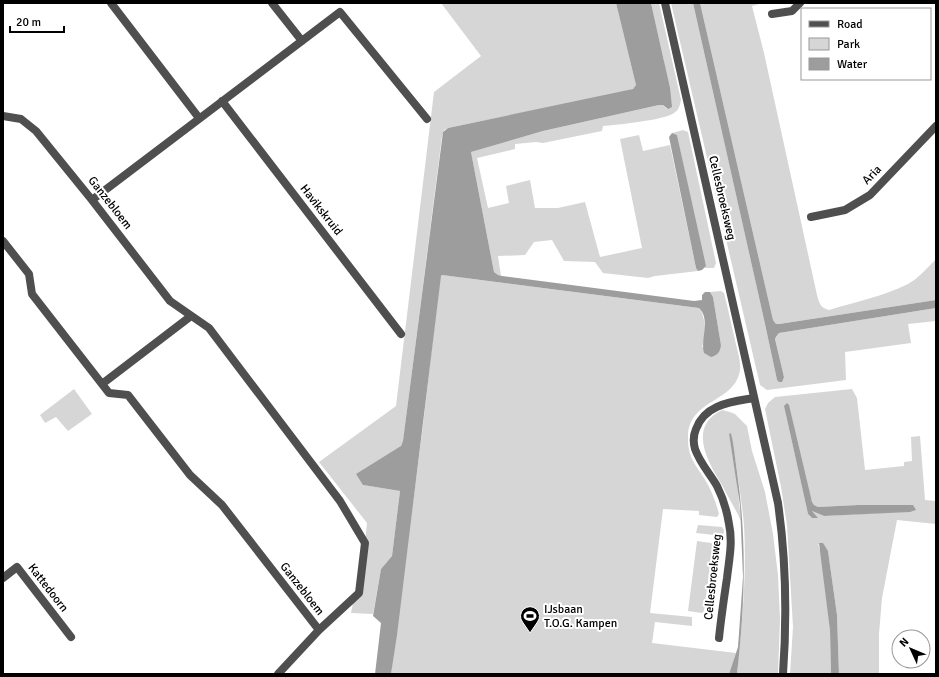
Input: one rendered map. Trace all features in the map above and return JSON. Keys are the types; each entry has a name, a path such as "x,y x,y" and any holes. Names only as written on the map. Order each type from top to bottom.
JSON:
{"street":[{"path":"111,3 199,118"},
{"path":"272,3 302,41"},
{"name":"Cellesbroeksweg","path":"665,3 778,503 783,534 786,635 783,674"},
{"path":"772,14 792,11 800,3"},
{"path":"92,200 340,12 427,119"},
{"name":"Havikskruid","path":"222,101 401,334"},
{"name":"Ganzebloem","path":"3,116 21,119 36,131 92,200 170,301 210,328 340,501 365,543 359,593 319,630 222,506 190,475 128,395 109,393 32,294 29,274 3,241"},
{"name":"Aria","path":"811,217 845,210 870,195 936,126"},
{"path":"102,384 191,316"},
{"name":"Cellesbroeksweg","path":"719,638 731,537 723,502 717,486 696,451 693,442 694,434 700,420 711,409 723,404 754,398"},
{"name":"Kattedoorn","path":"3,578 17,567 71,637"},
{"path":"278,674 319,630"}],"green space":[{"path":"441,3 616,3 636,85 633,89 624,92 444,130 442,136 403,442 401,446 363,485 400,491 392,556 381,569 373,614 351,613 365,543 367,523 319,462 396,406 434,92 481,56"},
{"path":"651,3 659,3 681,100 676,112 669,116 651,120 603,126 602,131 543,143 536,142 515,144 515,149 477,158 488,208 509,203 506,186 530,180 535,208 558,208 585,202 600,257 642,248 620,139 639,135 643,151 670,145 696,268 698,271 648,278 603,273 595,262 564,261 552,240 534,242 525,255 498,256 501,276 498,275 494,272 471,152 543,131 659,105 663,105 667,109 664,61"},
{"path":"671,3 693,3 777,380 784,377 775,339 779,333 936,308 936,321 908,324 911,343 845,352 846,380 767,390 760,385"},
{"path":"700,3 763,3 752,6 764,53 817,295 822,306 829,310 899,288 916,279 936,259 936,300 776,324 773,320"},
{"path":"683,130 688,132 716,263 714,268 705,268 677,135 672,133"},
{"path":"442,275 699,308 703,316 705,327 702,347 721,345 713,297 710,292 721,291 724,293 739,355 740,370 736,381 730,389 703,408 695,416 690,426 688,439 691,456 709,487 719,514 717,517 699,515 699,511 663,509 650,613 692,617 692,626 655,622 652,643 736,653 729,674 391,674 440,278"},
{"path":"74,389 92,414 68,431 56,417 45,423 40,415"},
{"path":"852,389 857,398 865,470 904,466 904,462 912,461 911,437 920,436 925,500 936,501 936,524 897,520 882,598 879,634 879,674 839,674 837,615 828,551 818,544 821,554 830,631 831,674 790,674 793,627 787,525 765,409 768,403 775,397","holes":["784,406 812,502 818,507 913,505 914,511 824,516 812,511 817,518 812,518 808,514"]},
{"path":"722,410 735,414 747,426 752,451 765,492 773,534 778,575 780,619 778,674 737,674 745,562 744,525 740,490 731,433 729,434 737,482 741,521 711,466 704,445 703,435 705,426 711,417"},
{"path":"698,525 722,527 724,530 723,536 696,533"},
{"path":"697,541 711,543 713,545 704,611 702,613 688,611"}],"water":[{"path":"616,3 651,3 670,88 672,107 668,109 663,105 659,105 543,131 471,152 494,272 502,276 694,301 702,300 702,295 705,292 710,292 713,297 721,345 720,350 717,354 711,357 704,353 703,342 705,324 699,308 442,275 391,674 375,674 381,623 373,616 381,569 392,556 400,491 363,485 356,474 401,446 403,441 443,132 448,128 633,89 636,85"},
{"path":"693,3 700,3 773,320 776,324 936,300 936,308 779,333 775,339 784,377 782,382 777,380"},
{"path":"672,133 677,135 706,266 702,270 698,271 696,268 669,137"},
{"path":"787,403 789,405 812,502 814,505 818,507 913,505 916,510 910,512 824,516 812,511 818,518 812,518 808,514 784,406"},
{"path":"731,433 740,498 744,548 742,623 737,674 729,674 738,647 743,577 740,505 729,434"},
{"path":"819,543 823,543 828,551 837,615 839,674 831,674 830,631"}],"place":[{"name":"IJsbaan T.O.G. Kampen","path":"530,633"}]}
